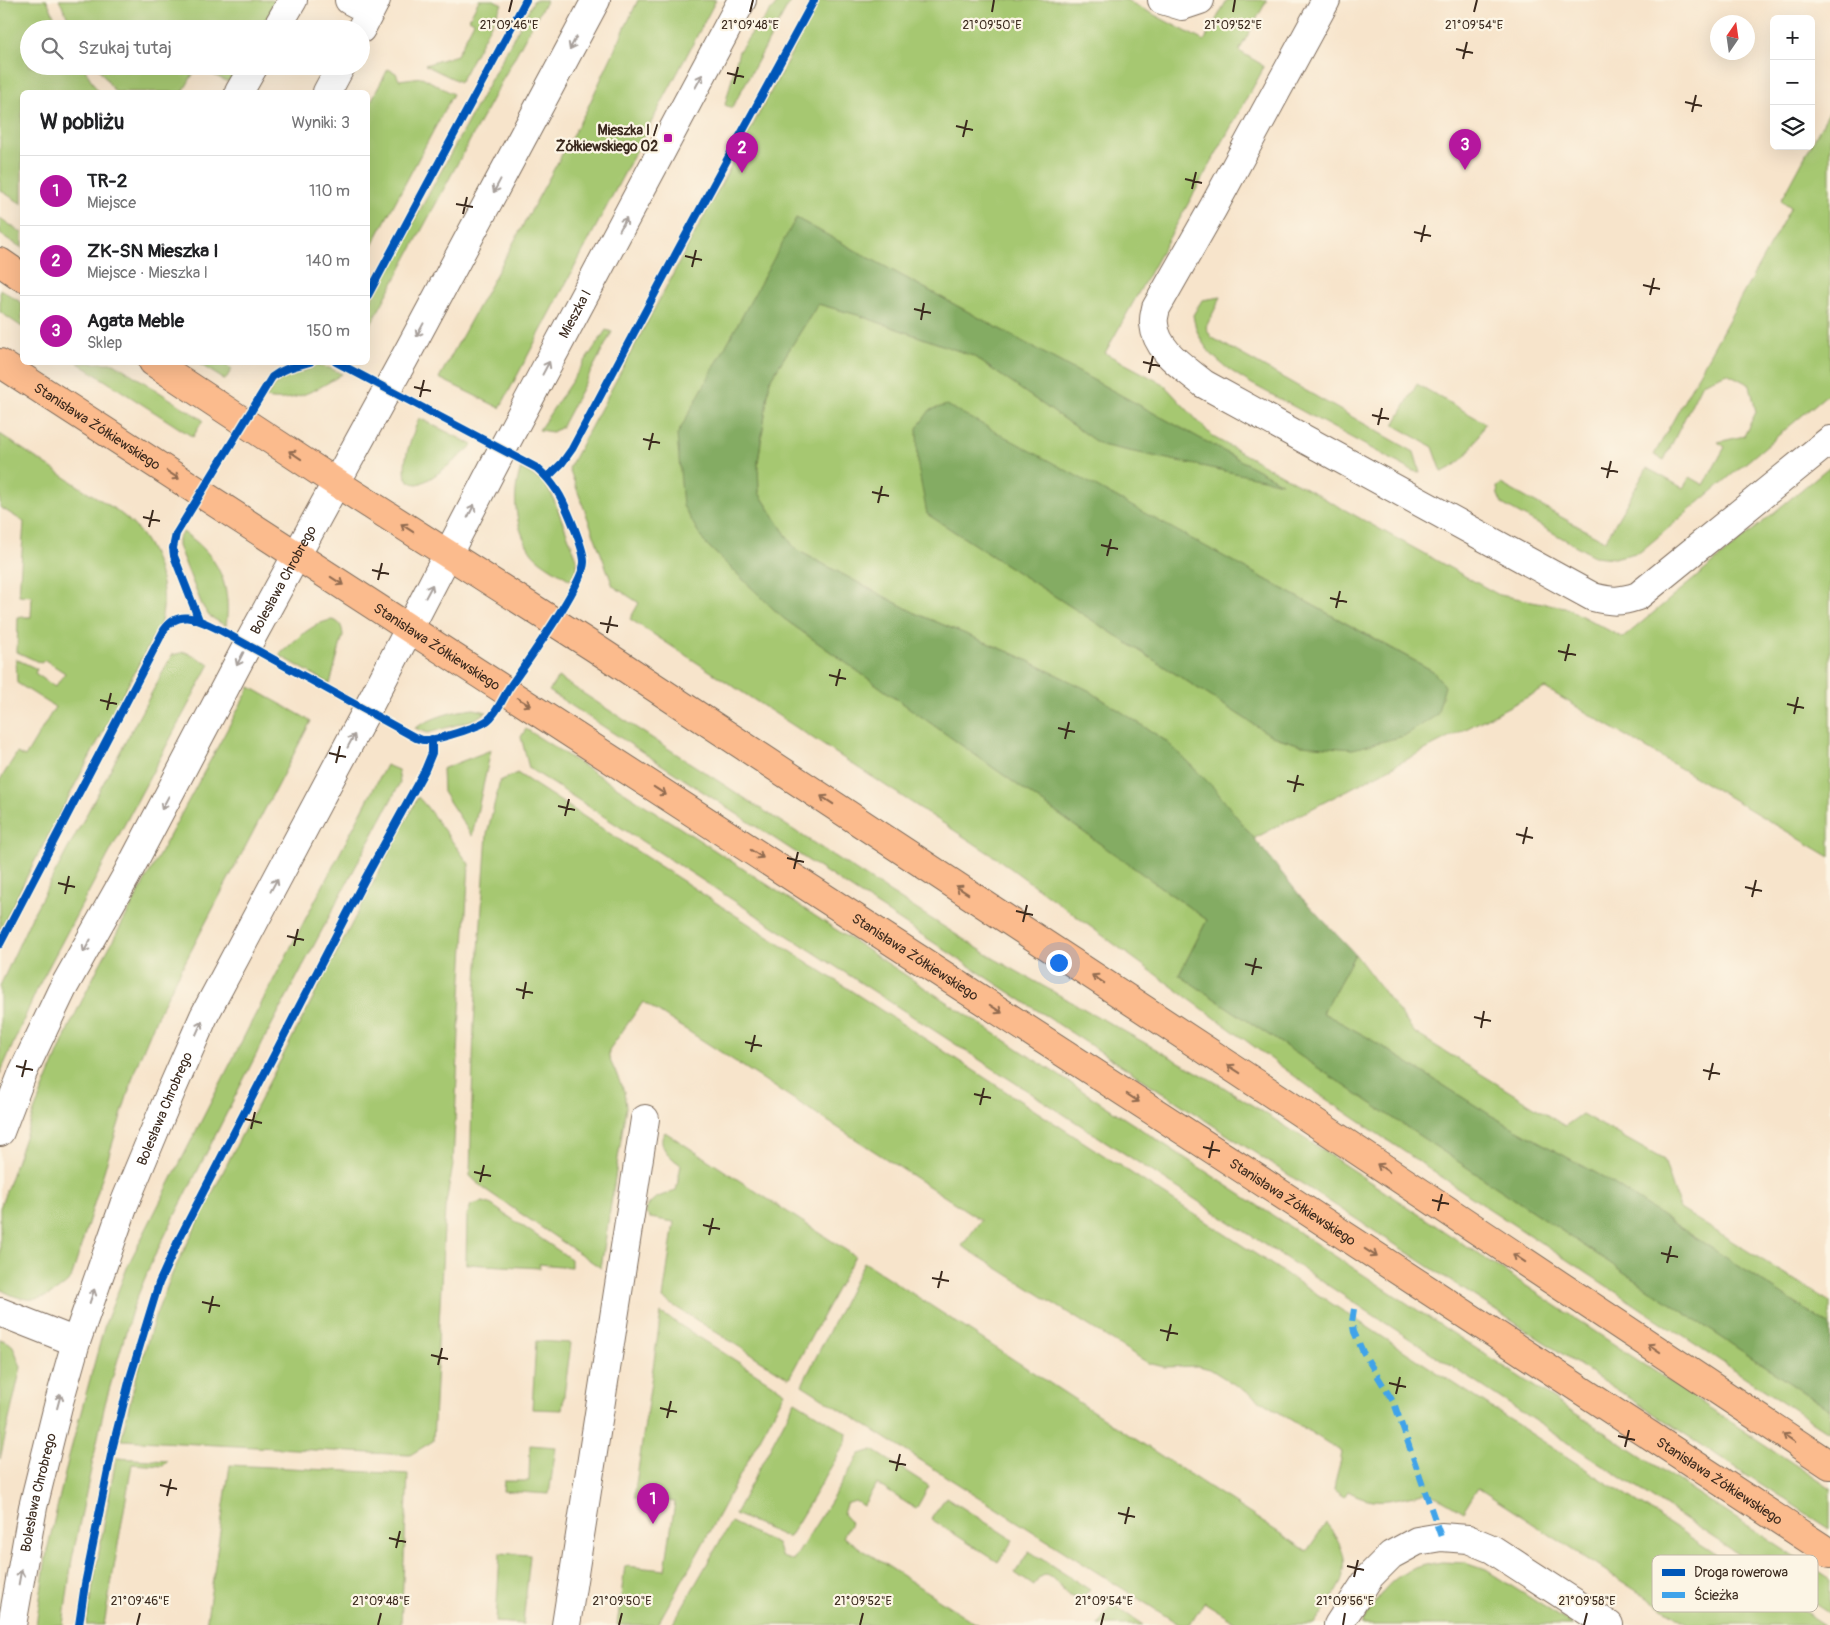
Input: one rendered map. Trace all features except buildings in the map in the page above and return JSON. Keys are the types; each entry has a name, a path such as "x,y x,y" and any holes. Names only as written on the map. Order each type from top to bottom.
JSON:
{"main road":[{"path":"0,262 20,276"},
{"name":"Stanisława Żółkiewskiego","path":"0,363 1312,1214 1830,1553"},
{"path":"158,365 335,482 603,653 1274,1095 1830,1465"}],"street":[{"path":"281,20 293,0"},
{"path":"335,482 410,348 596,0"},
{"name":"Mieszka I","path":"410,628 502,450 742,0"},
{"path":"1162,0 1182,6 1200,0"},
{"path":"1326,0 1213,208 1156,308 1154,324 1158,339 1166,353 1204,384 1593,597 1610,602 1623,601 1638,596 1830,440"},
{"path":"240,90 249,75"},
{"path":"328,90 336,75"},
{"name":"Bolesława Chrobrego","path":"0,1132 23,1072 62,990 125,878 335,482"},
{"name":"Bolesława Chrobrego","path":"12,1625 33,1507 59,1402 76,1342 125,1202 204,1016 410,628"},
{"path":"566,1625 645,1120"},
{"path":"0,1312 76,1342"},
{"path":"1338,1625 1370,1576 1391,1555 1417,1541 1441,1537 1468,1539 1479,1542 1609,1625"}],"green space":[{"path":"0,0 47,0 56,20 20,20 20,75 88,75 97,90 20,90 20,203 0,190"},
{"path":"59,0 272,0 278,3 268,20 69,20"},
{"path":"479,0 494,0 502,4 460,82 425,65 457,55 474,22 469,19"},
{"path":"534,0 547,0 370,326 370,302"},
{"path":"638,0 716,0 500,408 439,378 587,109"},
{"path":"780,0 791,0 732,108 725,105 739,51"},
{"path":"820,0 1126,0 1204,41 1227,0 1267,0 1239,51 1261,64 1263,67 1261,73 1105,353 1163,384 1213,437 1499,595 1565,607 1623,638 1830,466 1830,857 1545,688 1253,839 1213,787 1166,741 1088,690 1014,654 917,614 795,549 759,493 758,462 770,380 818,304 858,315 973,356 1101,445 1280,482 796,218 704,542 783,618 1207,920 1179,975 1830,1410 1830,1433 1323,1097 998,859 630,619 639,603 613,586 569,468","holes":["947,406 1433,671 1301,745 1272,736 927,514"]},
{"path":"388,69 396,73 399,80 422,77 453,94 370,249 370,103"},
{"path":"103,75 193,75 184,90 114,90"},
{"path":"214,75 237,75 233,81 226,81"},
{"path":"1830,110 1830,392 1640,552 1614,558 1594,556 1502,504 1497,487 1501,484 1605,541 1647,468 1683,488 1690,477 1704,485 1725,447 1718,442 1744,436 1756,412 1750,385 1727,373 1702,383 1664,460 1654,455 1791,207 1781,201 1808,150 1815,150 1815,138"},
{"path":"0,218 20,232 20,247 0,234"},
{"path":"796,218 1282,483 1101,445 973,356 858,315 818,304 770,380 758,462 759,493 795,549 917,614 1014,654 1088,690 1166,741 1213,787 1301,897 1355,954 1323,1013 1367,1037 1492,1116 1603,1177 1830,1326 1830,1410 1179,975 1207,920 783,618 704,542 683,506 677,435"},
{"path":"0,289 20,302 20,326 0,312"},
{"path":"1221,297 1206,327 1211,337 1414,452 1420,472 1413,471 1252,384 1222,364 1206,348 1200,338 1193,315 1202,300"},
{"path":"606,330 612,332 561,428 552,432 539,430"},
{"path":"81,365 117,365 203,420 193,437"},
{"path":"201,365 225,365 232,369 225,380"},
{"path":"317,366 329,368 342,374 316,389 297,397 287,399 266,398 280,379"},
{"path":"1417,384 1485,423 1473,446 1463,458 1451,468 1442,472 1433,447 1394,425"},
{"path":"947,405 1433,671 1445,686 1437,715 1404,736 1353,749 1301,745 1272,736 927,514 918,467 917,428 930,410"},
{"path":"419,418 473,445 437,474 417,484 406,478 405,463 408,448"},
{"path":"0,434 115,509 135,527 152,552 158,566 163,595 163,610 160,624 30,870 0,931 0,780 17,753 25,757 55,707 17,683 16,659 37,669 35,673 55,687 65,673 45,660 41,663 17,652 18,617 31,617 32,596 19,595 24,522 0,507"},
{"path":"521,468 543,482 552,495 577,559 577,569 570,580 536,557 526,544 516,512 516,489"},
{"path":"183,532 205,550 220,572 227,597 226,626 209,616 202,605 178,546 178,539"},
{"path":"332,620 341,625 343,635 330,684 279,655 310,629"},
{"path":"185,652 210,664 38,987 0,1074 0,986 33,914 172,655"},
{"path":"558,677 993,958 1222,1086 1307,1140 1830,1488 1830,1529 549,691"},
{"path":"250,687 311,721 158,1014 136,1067 71,1279 55,1292 38,1299 20,1298 0,1289 0,1208 35,1109 69,1027 98,968"},
{"path":"474,709 487,712 473,720 428,733 415,728 443,715"},
{"path":"526,729 696,838 1792,1555 1740,1555 1332,1288 529,768 521,737"},
{"path":"491,750 472,836 443,792 442,769"},
{"path":"386,765 398,770 400,783 260,1047 152,1261 133,1307 105,1404 72,1559 63,1625 36,1625 47,1551 69,1456 105,1324 129,1263 251,1023"},
{"path":"517,773 1718,1555 1652,1555 1652,1601 1478,1488 1463,1512 1439,1498 1423,1493 1393,1499 1376,1500 1358,1496 1348,1491 1344,1497 1334,1490 1342,1452 1210,1369 1198,1366 1164,1367 1148,1363 962,1246 981,1220 643,1002 609,1050 609,1058 624,1091 626,1107 601,1268 483,1188 470,1176 474,1024 487,834 500,781"},
{"path":"418,797 469,864 453,1165 445,1208 433,1441 410,1455 121,1440 135,1382 155,1317 173,1272 240,1138"},
{"path":"1355,954 1415,1033 1565,1126 1582,1114 1664,1160 1680,1209 1830,1302 1830,1326 1603,1177 1492,1116 1367,1037 1323,1013"},
{"path":"665,1132 855,1256 789,1378 663,1299 674,1222 650,1218 646,1214 652,1201 676,1191 681,1165 669,1155 663,1146 662,1137"},
{"path":"483,1202 490,1204 571,1259 571,1267 539,1264 540,1268 466,1264 467,1215 471,1205"},
{"path":"864,1262 1307,1551 1326,1523 1337,1538 1343,1552 1343,1575 1332,1599 1314,1625 1241,1625 1204,1602 1190,1625 1180,1625 802,1385"},
{"path":"661,1313 785,1392 657,1625 617,1625 625,1566 665,1570 675,1502 634,1498"},
{"path":"0,1339 13,1346 21,1367 0,1459"},
{"path":"536,1341 571,1343 562,1410 532,1409"},
{"path":"795,1401 847,1433 846,1442 789,1537 786,1537 735,1514"},
{"path":"530,1445 556,1447 549,1494 503,1491 504,1481 529,1481"},
{"path":"873,1450 929,1486 916,1509 877,1484 863,1506 855,1501 846,1504 843,1514 851,1523 843,1537 978,1625 672,1625 731,1522 777,1544 782,1557 793,1561 860,1454"},
{"path":"116,1458 168,1461 163,1466 132,1464 104,1625 86,1625"},
{"path":"230,1465 408,1474 401,1625 206,1625"},
{"path":"946,1497 1013,1540 998,1562 931,1519"},
{"path":"1029,1551 1090,1590 1082,1598 1072,1597 1048,1575 1039,1579 1034,1586 1015,1573"},
{"path":"500,1553 530,1555 523,1624 496,1622"},
{"path":"1441,1562 1466,1563 1486,1570 1573,1625 1361,1625 1384,1590 1392,1582 1412,1569"},
{"path":"1818,1572 1830,1580 1830,1614 1818,1606"},
{"path":"1112,1604 1143,1625 1098,1625"},
{"path":"1669,1612 1805,1612 1825,1625 1689,1625"}],"marked path":[{"path":"1354,1309 1352,1322 1354,1332 1363,1352 1394,1403 1441,1537"}],"cycle path":[{"path":"370,291 526,0"},
{"path":"547,478 562,463 572,449 814,0"},
{"path":"199,620 174,556 173,548 176,534 272,377 285,369 299,365"},
{"path":"0,944 164,630 170,623 183,618 190,618 205,623 416,738 429,740 467,730 488,720 564,606 581,573 584,562 578,537 565,505 546,476 537,468 342,365"},
{"path":"79,1625 85,1584 112,1450 130,1378 159,1283 178,1241 365,879 425,770 432,753 432,739"}],"place":[{"name":"Mieszka I / Żółkiewskiego 02","path":"668,138"},
{"name":"Agata Meble","path":"1465,170"},
{"name":"ZK-SN Mieszka I","path":"742,173"},
{"name":"TR-2","path":"653,1524"}]}
